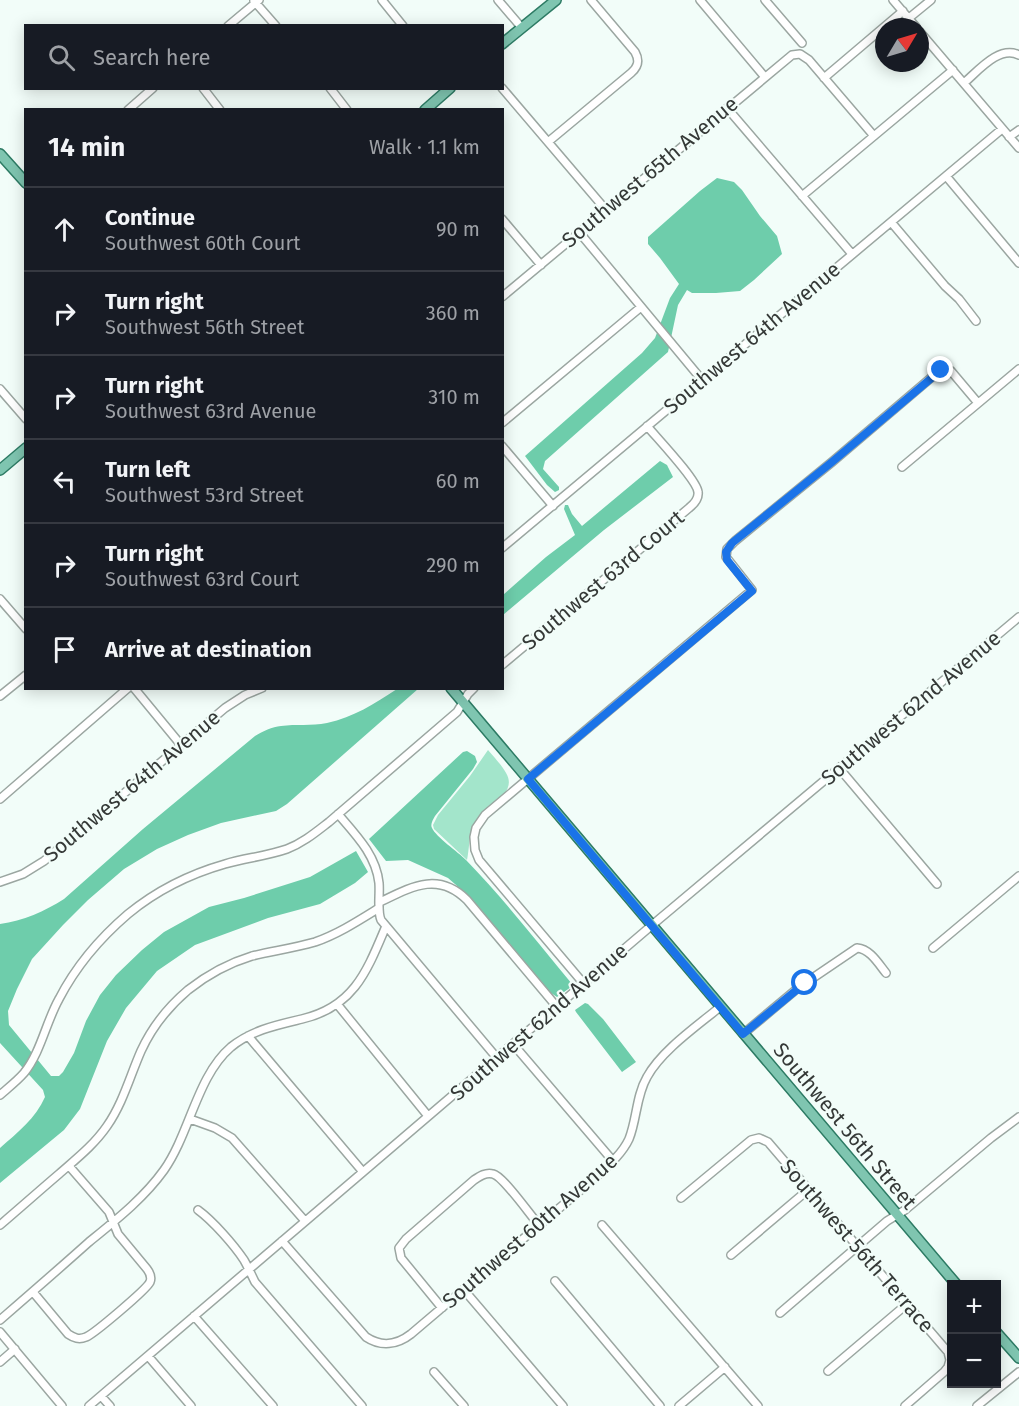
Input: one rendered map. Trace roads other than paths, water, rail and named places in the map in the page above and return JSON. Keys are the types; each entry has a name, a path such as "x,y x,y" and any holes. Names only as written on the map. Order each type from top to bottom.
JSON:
{"main road":[{"path":"504,42 556,0"},
{"path":"427,108 448,90"},
{"path":"0,154 24,181"},
{"path":"0,470 24,450"},
{"name":"Southwest 56th Street","path":"453,690 953,1280"},
{"path":"998,1334 1019,1358"}],"street":[{"path":"382,0 401,24"},
{"path":"498,0 522,28"},
{"path":"548,142 633,71 638,63 635,52 591,0"},
{"path":"700,0 764,76"},
{"path":"765,0 802,43"},
{"path":"893,0 909,18 931,0"},
{"path":"230,24 256,1 274,24"},
{"path":"874,136 824,78 903,11"},
{"path":"929,42 1019,148"},
{"path":"964,83 996,57 1006,52 1019,55"},
{"name":"Southwest 65th Avenue","path":"504,295 790,56 800,54 809,60 824,78"},
{"path":"802,196 953,70"},
{"path":"130,108 151,90"},
{"path":"204,90 218,108"},
{"path":"332,90 345,108"},
{"path":"504,90 606,210"},
{"path":"727,108 852,254"},
{"name":"Southwest 64th Avenue","path":"504,546 1002,129"},
{"path":"1009,137 1019,130"},
{"path":"946,176 1019,263"},
{"path":"504,221 541,265"},
{"path":"891,222 976,321"},
{"path":"579,232 702,381"},
{"path":"504,421 641,307"},
{"path":"584,984 481,863 473,840 485,815 752,591 727,560 726,553 729,547 738,538 938,372 946,369 953,373 978,403"},
{"path":"902,466 1018,371"},
{"path":"0,389 24,417"},
{"name":"Southwest 63rd Court","path":"504,663 693,505 697,499 698,492 691,478 647,426"},
{"path":"504,448 553,506"},
{"path":"0,599 24,627"},
{"name":"Southwest 62nd Avenue","path":"89,1406 651,926 1019,617"},
{"path":"0,696 24,677"},
{"path":"0,799 126,690"},
{"path":"136,690 182,745"},
{"name":"Southwest 64th Avenue","path":"0,882 23,874 44,861 233,702 256,690"},
{"path":"0,1095 25,1071 54,1007 75,971 97,944 134,910 163,890 199,872 230,862 281,851 314,833 457,712 472,690"},
{"path":"839,768 937,884"},
{"path":"338,814 371,857 378,878 379,915 386,926 497,1058"},
{"path":"933,948 1019,876"},
{"path":"0,1225 96,1141 114,1115 126,1091 148,1037 168,1009 183,994 203,979 231,964 253,956 321,939 348,928 402,890 430,883 441,884 456,890 557,1007"},
{"path":"0,1320 114,1222 144,1193 164,1169 180,1143 206,1081 230,1048 248,1036 273,1025 311,1016 337,1004 350,993 365,974 386,926"},
{"path":"743,1034 798,988 859,948 869,954 886,973"},
{"path":"337,1004 429,1116"},
{"name":"Southwest 60th Avenue","path":"282,1241 368,1339 377,1343 390,1344 402,1340 464,1290 613,1161 630,1137 640,1092 651,1070 670,1050 720,1007"},
{"path":"248,1036 363,1172"},
{"path":"513,1044 613,1161"},
{"path":"780,1313 887,1221 905,1210 1019,1117"},
{"path":"190,1119 232,1138 305,1221"},
{"name":"Southwest 56th Terrace","path":"681,1198 750,1140 759,1138 765,1140 947,1352"},
{"path":"33,1292 66,1332 78,1339 92,1334 144,1290 150,1282 151,1278 146,1266 118,1234 109,1212 69,1166"},
{"path":"442,1308 402,1261 399,1248 408,1236 474,1180 482,1175 491,1174 503,1181 539,1225"},
{"path":"731,1255 808,1189"},
{"path":"198,1210 216,1226 244,1259 255,1282 362,1406"},
{"path":"602,1225 758,1406"},
{"path":"555,1281 660,1406"},
{"path":"464,1290 563,1406"},
{"path":"828,1371 907,1304"},
{"path":"194,1316 273,1406"},
{"path":"0,1332 62,1406"},
{"path":"0,1362 15,1349"},
{"path":"148,1356 191,1406"},
{"path":"679,1406 725,1367"},
{"path":"904,1406 947,1368"},
{"path":"977,1406 1019,1371"},
{"path":"434,1372 464,1406"},
{"path":"101,1396 110,1406"}]}
